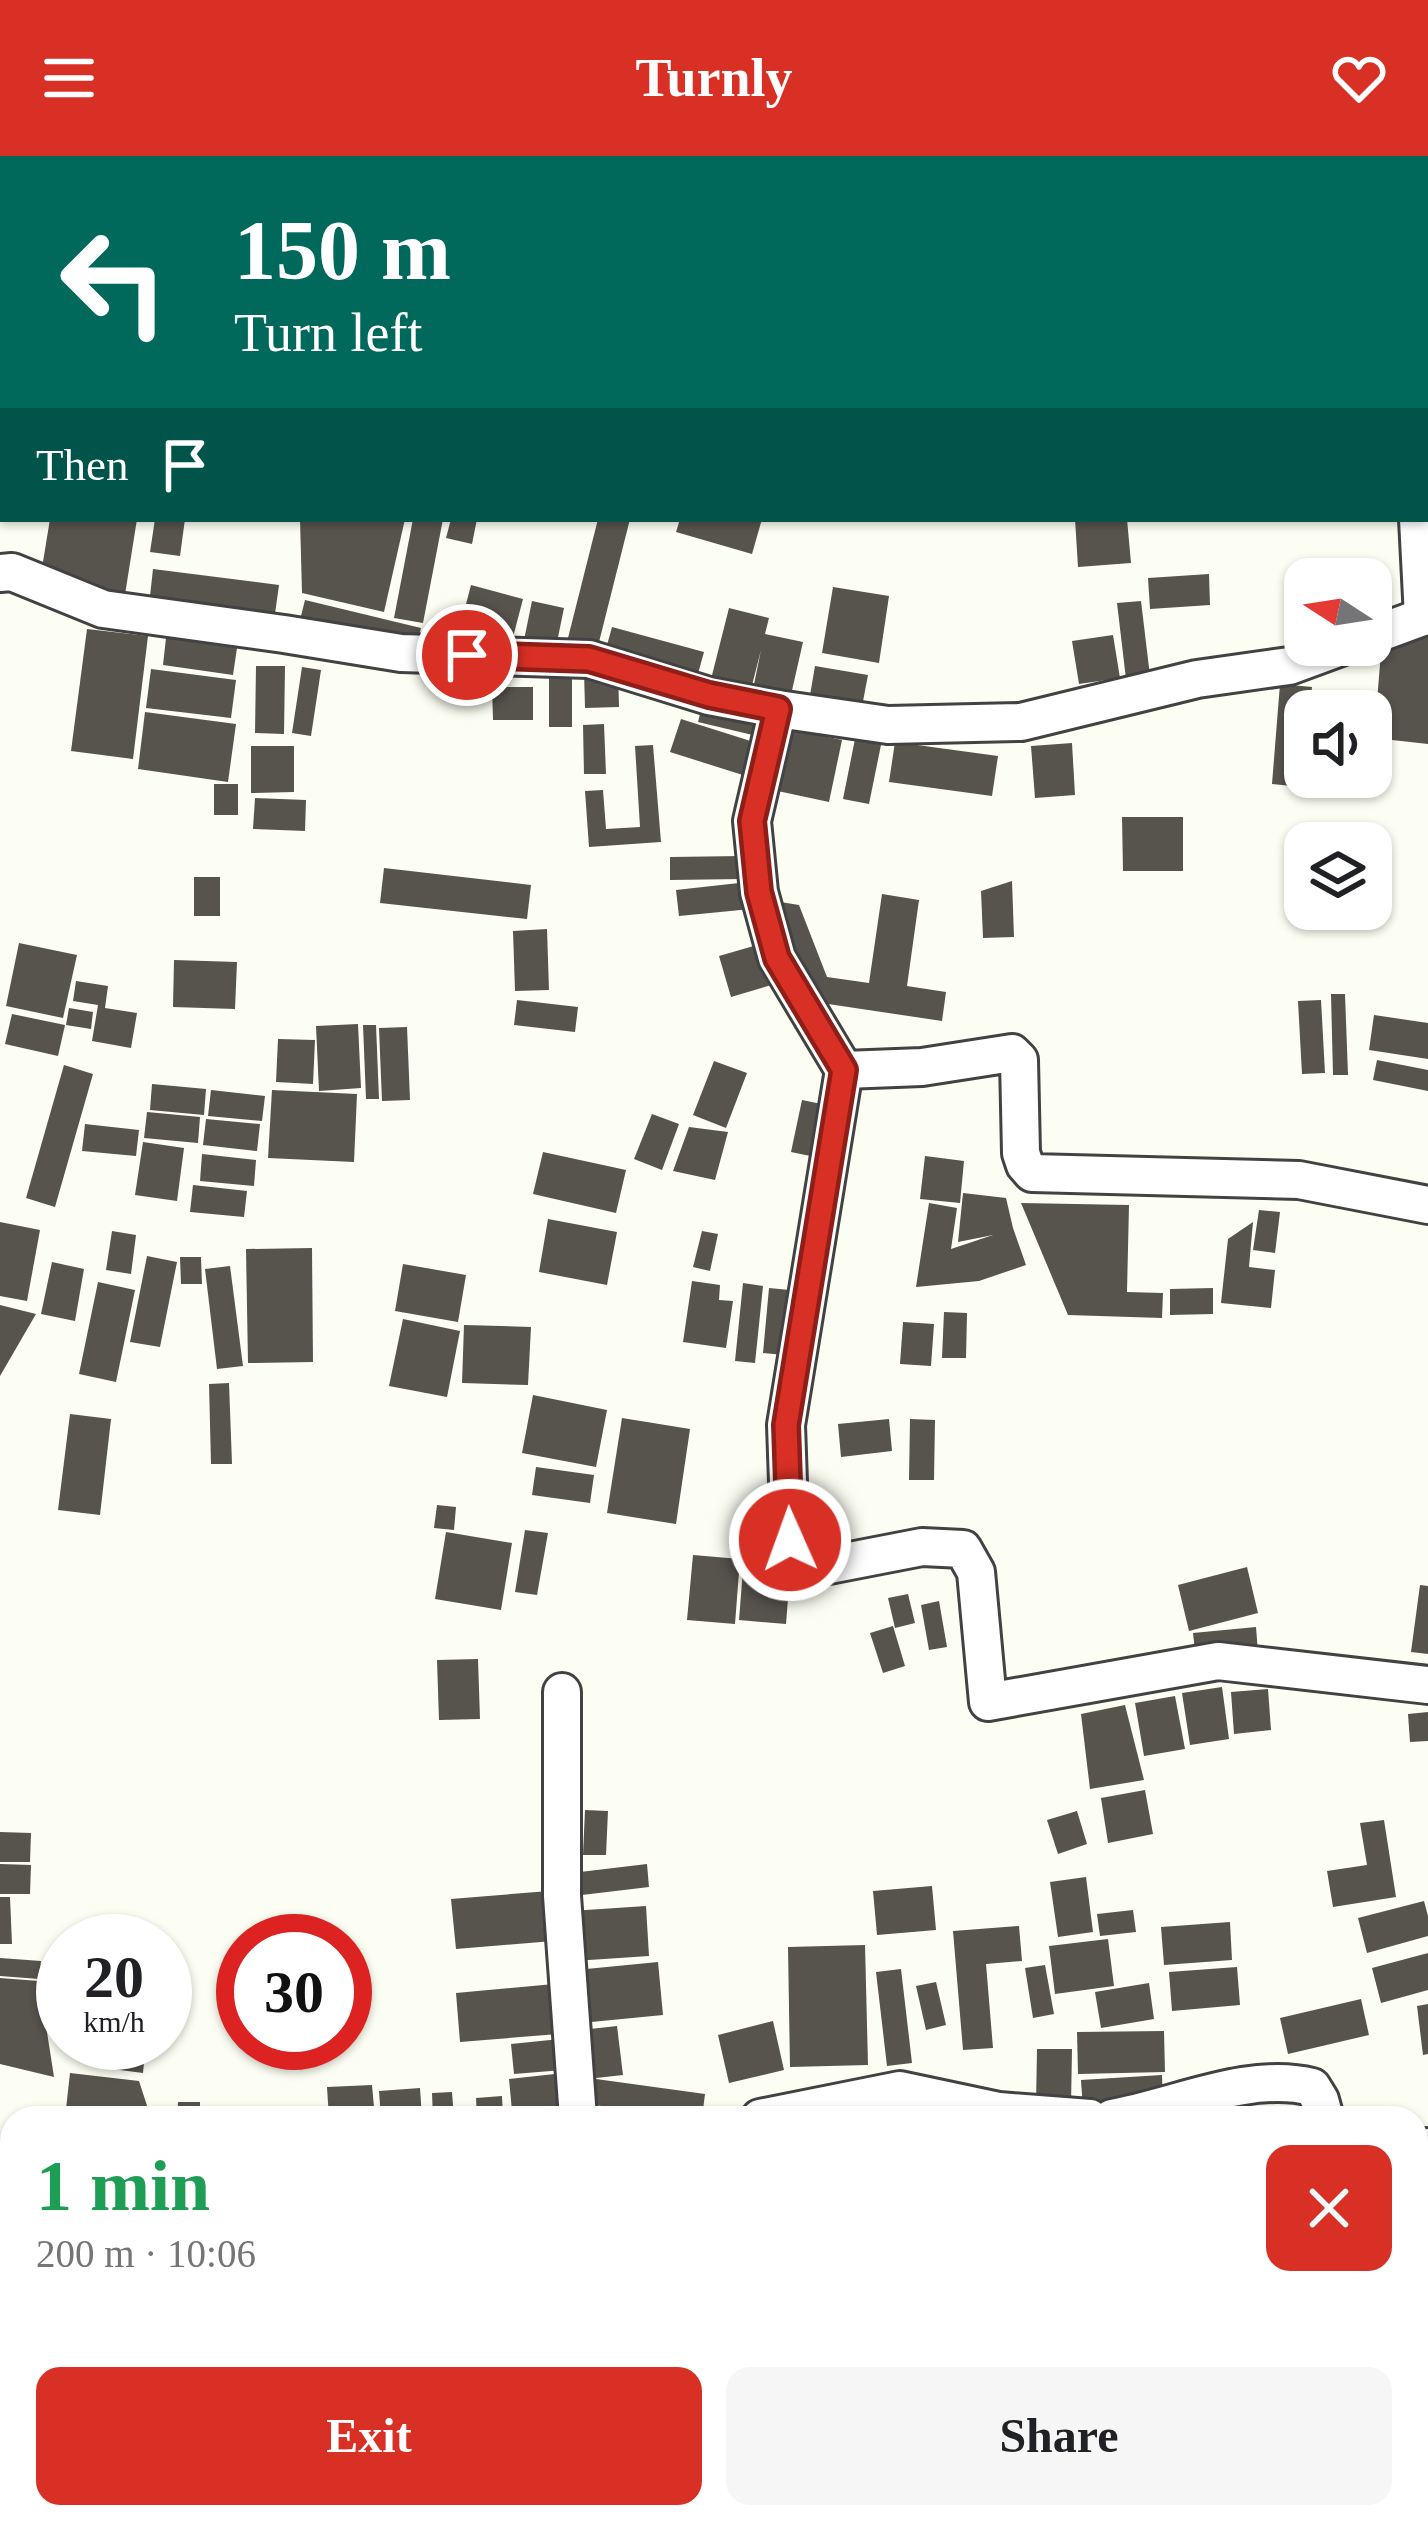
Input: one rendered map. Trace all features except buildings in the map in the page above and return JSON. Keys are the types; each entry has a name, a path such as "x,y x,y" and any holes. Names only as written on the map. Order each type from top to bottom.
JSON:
{"street":[{"path":"1392,628 1425,616 1418,522"},
{"path":"0,573 12,572 103,609 401,653 589,659 709,695 888,724 1021,722 1197,680 1289,666"},
{"path":"778,709 752,821 759,892 777,958 844,1070 786,1425 790,1540 800,1559 824,1566 922,1547 963,1550 976,1572 988,1702 1217,1661 1428,1685"},
{"path":"844,1070 922,1067 1016,1055 1021,1153 1033,1173 1299,1180 1428,1205"},
{"path":"562,1692 562,1896 577,2106"},
{"path":"1169,2106 1258,2082 1312,2086 1322,2106"},
{"path":"820,2106 900,2090 975,2106"}],"route":[{"path":"467,655 589,659 709,695 778,709 752,821 759,892 777,958 844,1070 786,1425 790,1540"}]}
